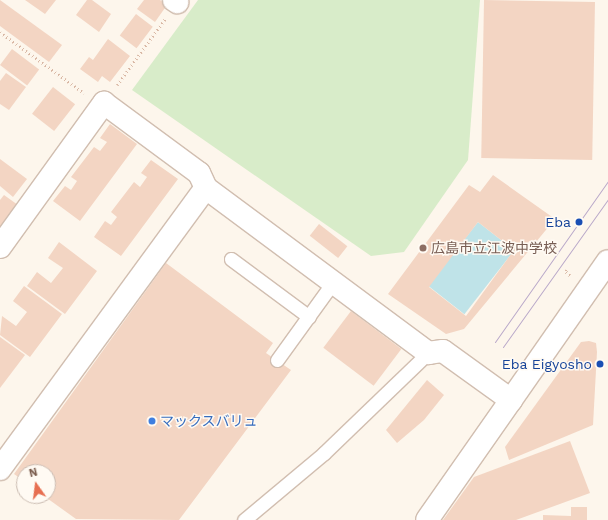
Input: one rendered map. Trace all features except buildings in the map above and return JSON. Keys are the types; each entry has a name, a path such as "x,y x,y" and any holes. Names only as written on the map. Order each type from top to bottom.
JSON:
{"street":[{"path":"0,247 103,105 199,174 206,188 334,281 428,353 443,351 511,400"},
{"path":"0,469 206,188"},
{"path":"427,520 608,261"}],"lane":[{"path":"231,259 309,317"},
{"path":"277,360 334,281"},
{"path":"244,520 324,453 428,353"}],"path":[{"path":"0,32 103,105 175,1"},
{"path":"567,270 566,272 572,276"}],"green space":[{"path":"198,0 480,0 468,160 404,252 371,256 132,90"}],"water":[{"path":"478,222 514,250 464,314 428,286"}],"tram line":[{"path":"495,342 608,181"},
{"path":"503,347 608,199"}],"place":[{"name":"Eba","path":"579,222"},
{"name":"広島市立江波中学校","path":"423,248"},
{"name":"Eba Eigyosho","path":"600,364"},
{"name":"マックスバリュ","path":"152,421"}]}
